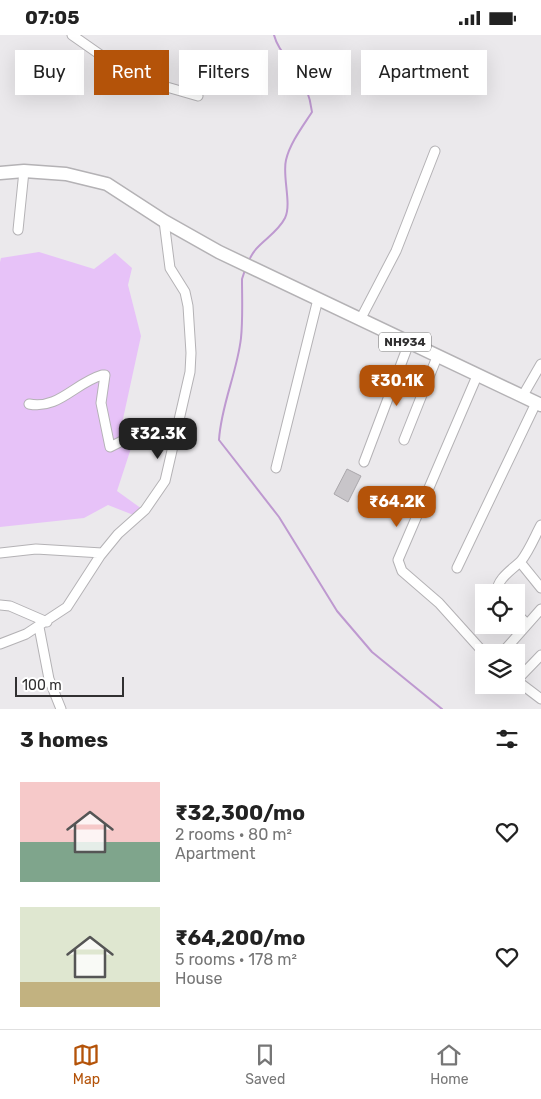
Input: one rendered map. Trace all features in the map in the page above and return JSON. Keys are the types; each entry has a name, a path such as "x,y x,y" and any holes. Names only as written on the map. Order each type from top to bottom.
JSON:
{"highway":[{"name":"NH934","path":"0,173 24,171 66,174 107,184 164,221 219,251 360,321 538,404"}],"street":[{"path":"72,35 132,77 198,96"},
{"path":"360,321 396,251 435,151"},
{"path":"18,229 24,171"},
{"path":"0,644 43,624 67,607 102,553 157,495 165,481 179,427 190,372 188,306 185,292 170,269 164,221"},
{"path":"276,468 318,299"},
{"path":"364,462 408,343"},
{"path":"404,440 437,357"},
{"path":"522,397 541,364"},
{"path":"29,404 40,407 53,403 105,375 101,403 110,447 156,424 179,427"},
{"path":"476,644 439,603 402,571 398,560 477,377"},
{"path":"457,568 538,404"},
{"path":"500,584 508,572 520,562 541,525"},
{"path":"0,553 36,549 102,553"},
{"path":"520,562 541,588"},
{"path":"0,605 10,606 43,624"},
{"path":"510,644 541,609"},
{"path":"43,624 49,679 62,709"},
{"path":"525,672 541,655"},
{"path":"525,686 541,699"}],"shaded area":[{"path":"39,252 94,269 115,253 132,268 128,285 141,336 121,428 135,436 117,491 142,509 136,516 108,505 84,518 0,527 0,262 1,258"}],"building":[{"path":"347,469 361,476 348,502 334,494"}],"waterway":[{"path":"249,261 256,249 276,230 285,218 288,205 285,174 286,160 294,141 312,112 308,95 299,73 280,49 274,35"},
{"path":"245,270 242,279 241,338 220,427 219,440 279,517 337,611 372,652 442,709"}]}
